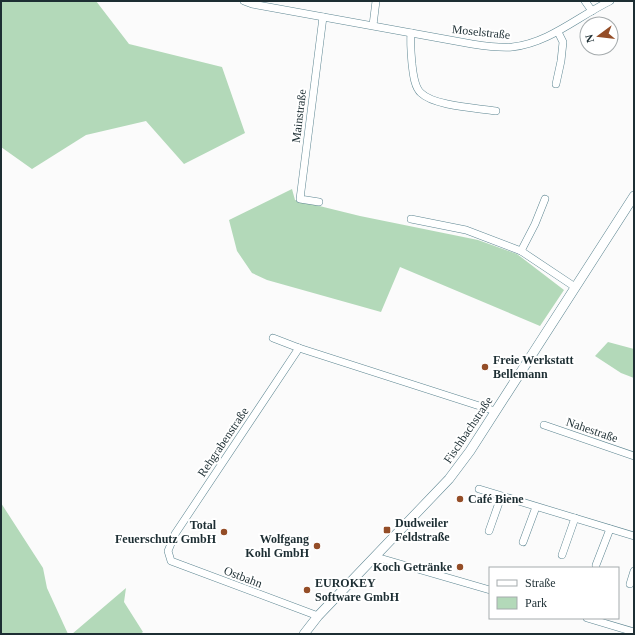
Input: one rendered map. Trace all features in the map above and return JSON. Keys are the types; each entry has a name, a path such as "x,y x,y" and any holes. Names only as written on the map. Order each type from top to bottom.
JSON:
{"street":[{"name":"Moselstraße","path":"244,1 252,4 493,47 512,47 528,44 558,32 592,10 610,1"},
{"path":"373,25 376,1"},
{"path":"585,1 592,10"},
{"name":"Mainstraße","path":"319,202 300,199 323,17"},
{"path":"556,84 563,42 558,32"},
{"path":"411,33 410,42 413,71 420,92 429,98 447,104 496,111"},
{"name":"Fischbachstraße","path":"304,634 318,616 449,479 470,451 634,196"},
{"path":"521,251 535,224 544,199"},
{"path":"411,219 466,230 521,251 575,287"},
{"path":"274,338 299,348 495,412"},
{"name":"Rehgrabenstraße","path":"168,551 175,534 299,348"},
{"name":"Nahestraße","path":"544,425 634,456"},
{"path":"479,489 501,497 536,506 634,536"},
{"path":"489,531 501,497"},
{"path":"523,542 536,506"},
{"path":"562,555 575,518"},
{"path":"596,565 610,529"},
{"name":"Ostbahn","path":"168,551 170,561 318,616"},
{"path":"376,557 489,590"},
{"path":"630,584 634,571"},
{"path":"590,619 634,632"}],"green space":[{"path":"1,1 96,1 129,44 222,67 245,133 184,164 146,121 86,135 32,169 1,147"},
{"path":"292,189 295,200 360,216 478,240 517,254 564,290 540,326 400,267 381,312 267,280 252,273 237,251 229,220"},
{"path":"608,342 634,349 634,378 621,373 595,356"},
{"path":"1,503 43,568 47,588 68,634 1,634"},
{"path":"126,588 124,602 143,632 140,634 72,634"}],"place":[{"name":"Freie Werkstatt Bellemann","path":"485,367"},
{"name":"Café Biene","path":"460,499"},
{"name":"Dudweiler Feldstraße","path":"387,530"},
{"name":"Total Feuerschutz GmbH","path":"224,532"},
{"name":"Wolfgang Kohl GmbH","path":"317,546"},
{"name":"Koch Getränke","path":"460,567"},
{"name":"EUROKEY Software GmbH","path":"307,590"}]}
